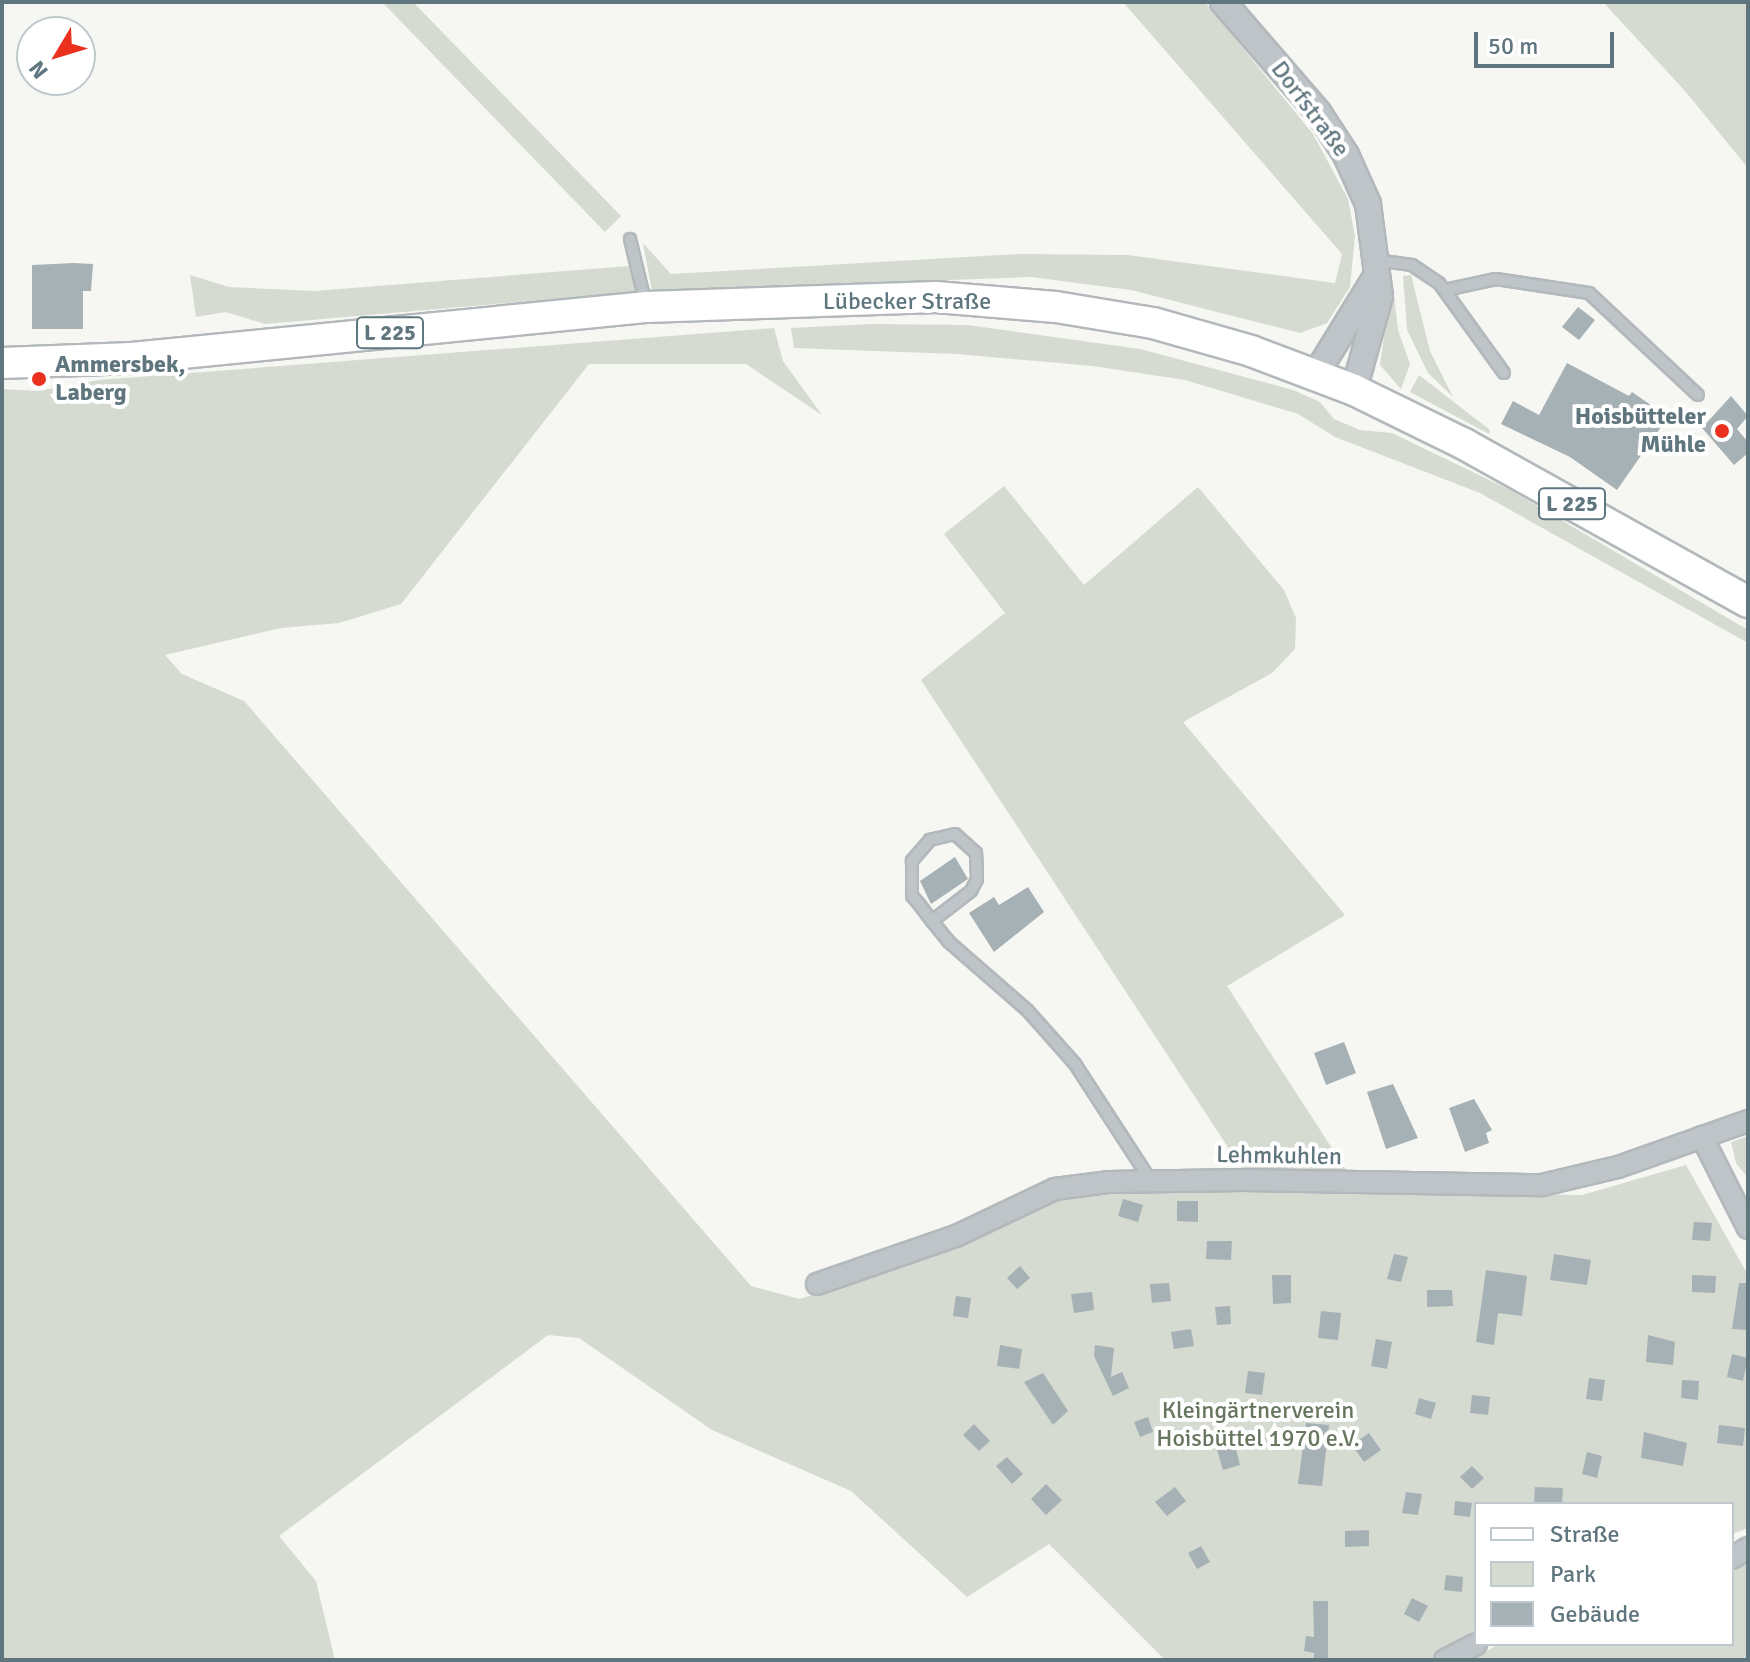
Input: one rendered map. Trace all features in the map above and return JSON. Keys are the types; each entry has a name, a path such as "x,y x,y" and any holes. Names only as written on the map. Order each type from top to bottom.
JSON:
{"main road":[{"name":"Lübecker Straße","path":"2,363 132,358 647,307 936,297 1024,303 1153,323 1316,374 1464,444 1748,602"}],"street":[{"name":"Dorfstraße","path":"1223,2 1318,112 1346,155 1368,204 1378,310 1354,390"},
{"path":"1316,374 1376,269"},
{"name":"Lehmkuhlen","path":"817,1284 956,1236 1055,1189 1152,1183 1542,1185 1597,1174 1748,1121"},
{"path":"1702,1137 1748,1228"},
{"path":"1445,1660 1474,1645"}],"lane":[{"path":"630,239 647,307"},
{"path":"1376,269 1412,265 1445,290 1504,373"},
{"path":"1445,290 1496,279 1589,293 1698,395"},
{"path":"932,921 971,891 977,879 976,853 955,834 930,840 912,861 912,896 932,921 1075,1064 1152,1183"}],"green space":[{"path":"382,2 413,2 621,216 605,232"},
{"path":"1123,2 1205,2 1313,134 1348,199 1355,236 1350,287 1327,323 1300,333 1131,290 1031,277 652,291 643,243 671,274 1019,254 1128,255 1335,283 1342,254"},
{"path":"1603,2 1748,2 1748,168 1685,91"},
{"path":"629,266 636,292 265,324 226,312 196,317 190,275 229,287 314,291"},
{"path":"1411,275 1430,351 1453,397 1428,373 1407,330 1403,276"},
{"path":"1392,278 1398,330 1410,364 1401,389 1380,365"},
{"path":"872,324 968,325 1140,349 1293,390 1320,402 1334,419 1360,430 1392,433 1512,491 1748,630 1748,643 1480,493 1335,437 1298,414 1185,380 1093,366 957,354 794,348 791,328"},
{"name":"Kleingärtnerverein Hoisbüttel 1970 e.V.","path":"774,328 783,361 822,415 746,364 589,364 401,604 339,623 281,628 165,655 182,674 244,701 751,1286 800,1299 977,1238 1034,1202 1088,1187 1582,1195 1686,1165 1748,1275 1748,1528 1734,1533 1734,1502 1474,1502 1474,1631 1428,1660 1165,1660 1049,1544 967,1597 851,1491 712,1430 579,1338 548,1335 279,1536 316,1581 335,1660 2,1660 2,389 39,391 99,380"},
{"path":"1419,375 1490,430 1489,434 1410,392"},
{"path":"1004,486 1084,585 1198,487 1284,590 1296,618 1295,649 1272,673 1183,722 1345,915 1227,986 1348,1173 1243,1170 921,680 1005,613 944,534"},
{"path":"1748,1136 1748,1178 1736,1163 1731,1142"},
{"path":"1748,1560 1748,1660 1474,1660 1495,1646 1734,1646 1734,1564"}],"building":[{"path":"93,264 91,291 83,291 83,329 32,329 32,265"},
{"path":"1578,307 1595,320 1579,340 1562,327"},
{"path":"1567,363 1629,396 1632,392 1668,417 1617,490 1570,457 1501,424 1513,401 1539,415"},
{"path":"1731,396 1748,416 1737,429 1748,442 1748,453 1734,465 1702,428"},
{"path":"955,857 968,879 931,904 920,881"},
{"path":"1028,887 1044,912 994,952 969,913 994,897 999,905"},
{"path":"1344,1042 1356,1073 1326,1085 1314,1053"},
{"path":"1393,1084 1418,1138 1386,1149 1367,1092"},
{"path":"1474,1099 1492,1130 1486,1133 1489,1143 1465,1152 1449,1108"},
{"path":"1123,1199 1143,1205 1138,1222 1118,1216"},
{"path":"1177,1201 1198,1201 1198,1222 1177,1221"},
{"path":"1694,1222 1712,1223 1710,1241 1692,1240"},
{"path":"1207,1241 1232,1241 1231,1260 1206,1259"},
{"path":"1394,1254 1408,1257 1401,1282 1387,1279"},
{"path":"1554,1254 1591,1260 1587,1285 1550,1280"},
{"path":"1020,1266 1030,1278 1017,1289 1007,1278"},
{"path":"1486,1270 1527,1276 1522,1316 1498,1313 1494,1345 1476,1342"},
{"path":"1272,1275 1291,1275 1291,1303 1273,1304"},
{"path":"1692,1275 1716,1276 1715,1293 1692,1292"},
{"path":"1169,1283 1171,1301 1152,1303 1150,1284"},
{"path":"1739,1283 1748,1283 1748,1330 1732,1329"},
{"path":"1427,1290 1452,1290 1453,1306 1427,1307"},
{"path":"1092,1292 1094,1310 1074,1313 1071,1294"},
{"path":"956,1296 971,1298 968,1318 953,1316"},
{"path":"1230,1306 1231,1324 1217,1325 1215,1307"},
{"path":"1321,1311 1341,1313 1338,1340 1318,1338"},
{"path":"1191,1329 1194,1346 1174,1349 1171,1332"},
{"path":"1648,1335 1675,1342 1673,1365 1646,1362"},
{"path":"1376,1339 1392,1342 1387,1369 1371,1366"},
{"path":"1000,1345 1022,1349 1019,1369 997,1366"},
{"path":"1095,1345 1114,1348 1111,1377 1122,1372 1129,1388 1113,1396 1094,1356"},
{"path":"1732,1354 1748,1358 1743,1381 1727,1377"},
{"path":"1248,1371 1265,1373 1262,1395 1245,1393"},
{"path":"1043,1373 1068,1411 1053,1425 1024,1382"},
{"path":"1589,1378 1605,1380 1602,1401 1586,1399"},
{"path":"1682,1380 1699,1381 1698,1400 1681,1398"},
{"path":"1472,1395 1490,1397 1488,1415 1470,1413"},
{"path":"1419,1398 1436,1403 1431,1419 1415,1414"},
{"path":"1148,1417 1153,1432 1140,1437 1134,1422"},
{"path":"1306,1423 1329,1425 1322,1486 1298,1484"},
{"path":"974,1424 990,1441 979,1451 963,1435"},
{"path":"1719,1425 1745,1428 1743,1446 1717,1443"},
{"path":"1644,1432 1687,1443 1683,1466 1641,1458"},
{"path":"1369,1433 1381,1450 1364,1462 1352,1445"},
{"path":"1235,1445 1240,1465 1223,1470 1217,1450"},
{"path":"1587,1452 1602,1456 1597,1478 1582,1474"},
{"path":"1007,1457 1023,1474 1012,1484 996,1466"},
{"path":"1472,1466 1484,1478 1472,1489 1460,1477"},
{"path":"1046,1484 1062,1500 1046,1515 1031,1499"},
{"path":"1175,1487 1186,1501 1167,1516 1155,1502"},
{"path":"1535,1487 1563,1488 1562,1502 1534,1502"},
{"path":"1406,1492 1422,1494 1418,1515 1402,1513"},
{"path":"1455,1501 1472,1503 1470,1517 1454,1515"},
{"path":"1369,1530 1369,1546 1345,1547 1345,1531"},
{"path":"1201,1546 1210,1562 1197,1569 1188,1553"},
{"path":"1446,1575 1463,1577 1462,1592 1444,1590"},
{"path":"1412,1598 1428,1606 1419,1622 1404,1614"},
{"path":"1313,1601 1328,1601 1328,1660 1314,1660 1314,1653 1304,1651 1306,1636 1314,1637"}],"place":[{"name":"Ammersbek, Laberg","path":"39,379"},
{"name":"Hoisbütteler Mühle","path":"1722,431"}]}
